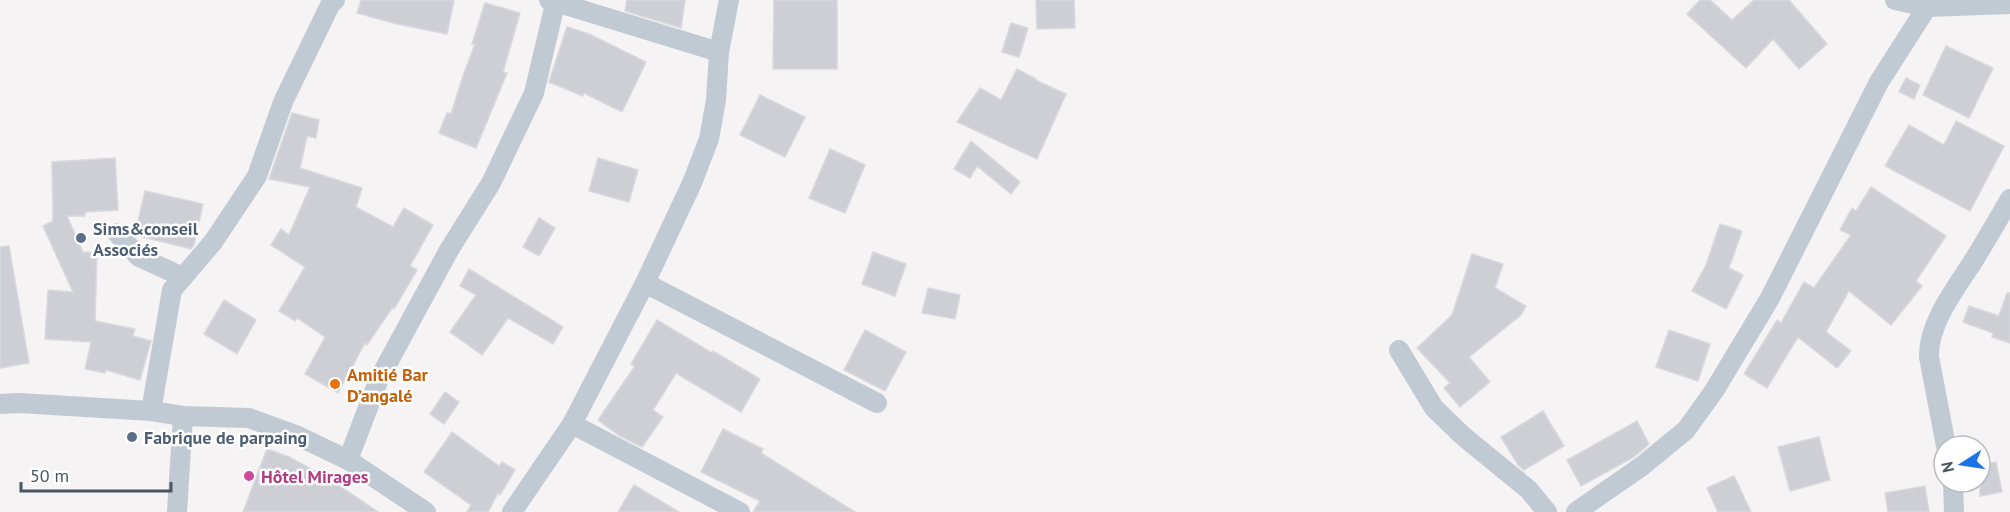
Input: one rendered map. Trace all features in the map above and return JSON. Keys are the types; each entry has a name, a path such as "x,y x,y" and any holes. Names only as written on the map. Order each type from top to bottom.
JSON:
{"street":[{"path":"512,512 572,424 645,284 692,183 709,139 716,100 719,52 729,0"},
{"path":"1895,0 1927,7 2010,4"},
{"path":"348,460 380,379 449,250 491,183 534,93 554,1 719,52"},
{"path":"151,411 172,290 213,242 256,176 283,102 331,2"},
{"path":"1576,512 1686,430 1714,391 1770,298 1879,82 1927,7"},
{"path":"1944,434 1929,345 1933,331 1949,300 2010,199"},
{"path":"117,233 139,257 183,277"},
{"path":"645,284 876,403"},
{"path":"1399,350 1434,408 1529,490 1547,512"},
{"path":"0,397 9,404 151,411 183,416 249,418 298,436 348,460 426,512"},
{"path":"177,512 183,416"},
{"path":"572,424 740,512"},
{"path":"1953,494 1954,512"}],"building":[{"path":"361,0 454,0 447,34 357,13"},
{"path":"627,0 685,0 681,28 625,11"},
{"path":"774,0 837,0 837,69 773,69"},
{"path":"1036,0 1074,0 1075,28 1037,29"},
{"path":"1700,0 1710,0 1732,20 1754,0 1789,0 1827,44 1799,69 1773,39 1746,68 1687,14"},
{"path":"485,3 520,13 503,72 507,73 476,148 439,133 447,113 451,114 475,44 472,44"},
{"path":"1011,23 1028,28 1019,57 1002,52"},
{"path":"567,27 589,34 646,62 622,112 584,93 583,96 549,82"},
{"path":"1946,46 1993,68 1969,118 1923,95"},
{"path":"1017,69 1066,94 1037,159 957,122 980,88 1001,100"},
{"path":"1906,78 1920,85 1914,99 1899,92"},
{"path":"760,95 805,117 785,157 740,135"},
{"path":"292,113 319,120 316,138 307,136 300,168 362,188 356,207 393,227 404,208 433,225 410,266 417,270 394,309 392,308 367,345 365,343 338,393 305,374 325,337 297,318 295,321 279,311 305,267 271,245 281,229 289,235 310,187 269,179"},
{"path":"1956,121 2004,146 1970,211 1885,166 1909,125 1944,145"},
{"path":"971,141 1020,182 1011,194 977,166 970,178 954,169"},
{"path":"830,149 865,165 845,213 809,198"},
{"path":"115,158 118,210 85,212 85,216 67,216 83,252 97,253 95,321 135,329 133,336 151,341 140,380 106,370 105,373 85,369 91,342 45,339 48,290 73,292 43,226 53,221 52,162"},
{"path":"598,158 638,170 629,202 589,191"},
{"path":"1871,187 1946,236 1916,281 1922,286 1891,325 1849,291 1826,332 1851,351 1837,368 1798,337 1767,388 1744,374 1777,320 1781,323 1804,282 1814,288 1851,235 1840,230 1852,208 1856,211"},
{"path":"145,191 203,204 194,245 191,249 135,235"},
{"path":"539,218 555,228 539,256 523,247"},
{"path":"1720,224 1742,231 1729,268 1743,275 1726,309 1692,291 1706,265"},
{"path":"9,246 29,363 0,368 0,247"},
{"path":"873,252 906,264 895,296 862,284"},
{"path":"1472,254 1503,264 1495,288 1526,306 1521,315 1469,357 1490,382 1460,407 1444,388 1450,383 1417,348 1452,315"},
{"path":"469,269 563,327 553,344 508,318 482,355 450,332 476,295 460,286"},
{"path":"928,288 960,295 955,319 922,313"},
{"path":"2007,293 2010,293 2010,343 1992,337 1993,333 1963,322 1969,306 1999,316"},
{"path":"224,300 256,320 237,354 204,334"},
{"path":"657,320 760,379 741,412 676,373 653,410 663,417 642,447 620,436 598,420 635,366 631,364"},
{"path":"865,330 906,352 885,391 844,370"},
{"path":"1669,330 1710,344 1698,381 1656,367"},
{"path":"445,392 459,402 444,424 430,414"},
{"path":"1543,411 1564,446 1524,470 1518,465 1501,437"},
{"path":"1637,421 1649,444 1634,457 1581,486 1567,460"},
{"path":"723,429 763,449 761,453 855,512 753,512 760,501 701,472"},
{"path":"452,432 499,466 502,462 515,470 500,495 498,493 488,512 467,512 471,505 424,472"},
{"path":"1819,437 1830,480 1790,491 1778,447"},
{"path":"267,449 289,457 328,478 378,512 243,512"},
{"path":"1996,462 2002,492 1992,494 1992,463"},
{"path":"1734,476 1751,512 1718,512 1707,488"},
{"path":"634,485 679,512 618,512"},
{"path":"1925,486 1929,512 1888,512 1885,493"}],"place":[{"name":"Sims&conseil Associés","path":"81,238"},
{"name":"Amitié Bar D’angalé","path":"335,384"},
{"name":"Fabrique de parpaing","path":"132,437"},
{"name":"Hôtel Mirages","path":"249,476"}]}
